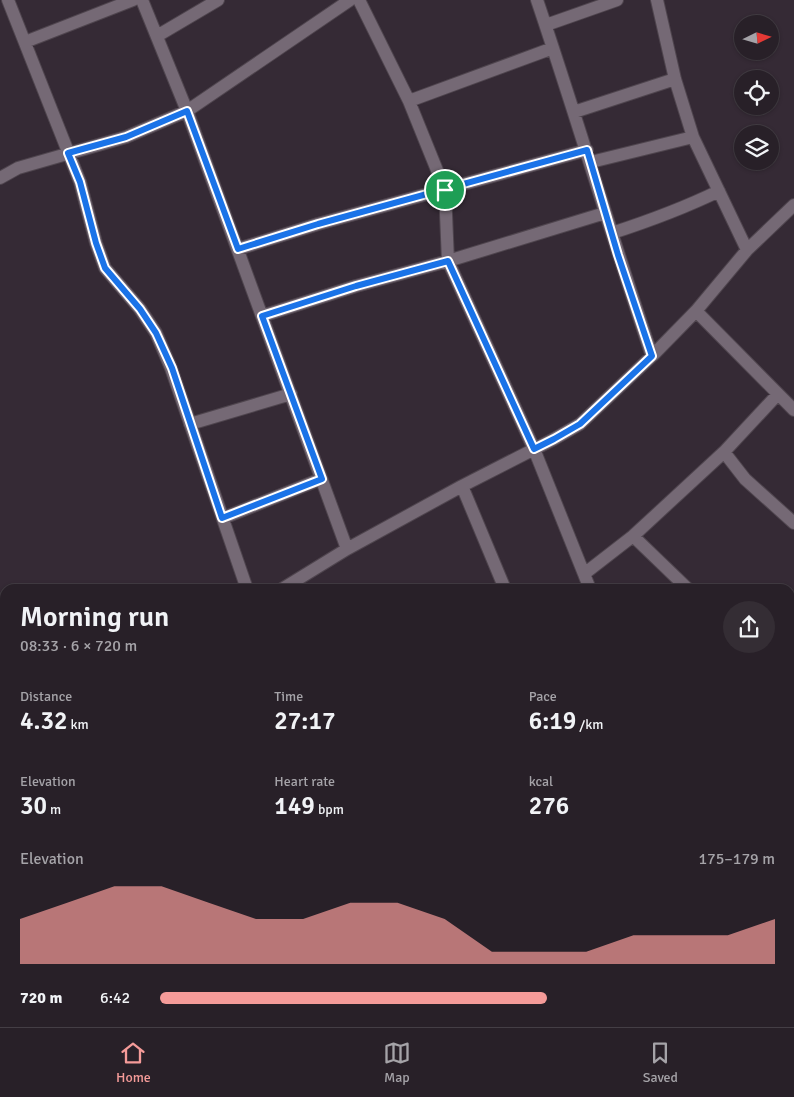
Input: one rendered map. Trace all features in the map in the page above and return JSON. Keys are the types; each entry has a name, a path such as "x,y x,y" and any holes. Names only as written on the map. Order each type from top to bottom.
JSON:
{"street":[{"path":"0,2 7,0 25,42 80,182 96,243 105,268 140,309 156,333 172,368 245,584"},
{"path":"25,42 133,0"},
{"path":"142,0 187,111 347,549"},
{"path":"156,36 218,0"},
{"path":"0,178 18,168 126,137 187,111 350,0"},
{"path":"359,0 409,101 445,190 448,261 534,449 588,584"},
{"path":"537,0 589,156 605,213 652,356"},
{"path":"546,25 617,0"},
{"path":"657,0 675,79 693,137 747,250"},
{"path":"409,101 553,48"},
{"path":"574,112 675,79"},
{"path":"238,249 318,224 445,190 589,156 693,137"},
{"path":"612,233 684,208 718,191"},
{"path":"290,584 347,549 580,424 652,356 696,311 747,250 794,205"},
{"path":"262,316 356,286 448,261 605,213"},
{"path":"696,311 794,410"},
{"path":"190,424 291,394"},
{"path":"584,574 633,536 724,452 778,394"},
{"path":"724,452 745,479 794,523"},
{"path":"222,518 322,479"},
{"path":"462,486 503,584"},
{"path":"633,536 683,584"}],"route":[{"path":"187,111 238,249 318,224 445,190 587,150 618,255 652,356 580,424 534,449 448,261 356,286 262,316 322,479 222,518 172,368 156,333 140,309 105,268 96,243 80,182 68,153 126,137 187,111"}]}
